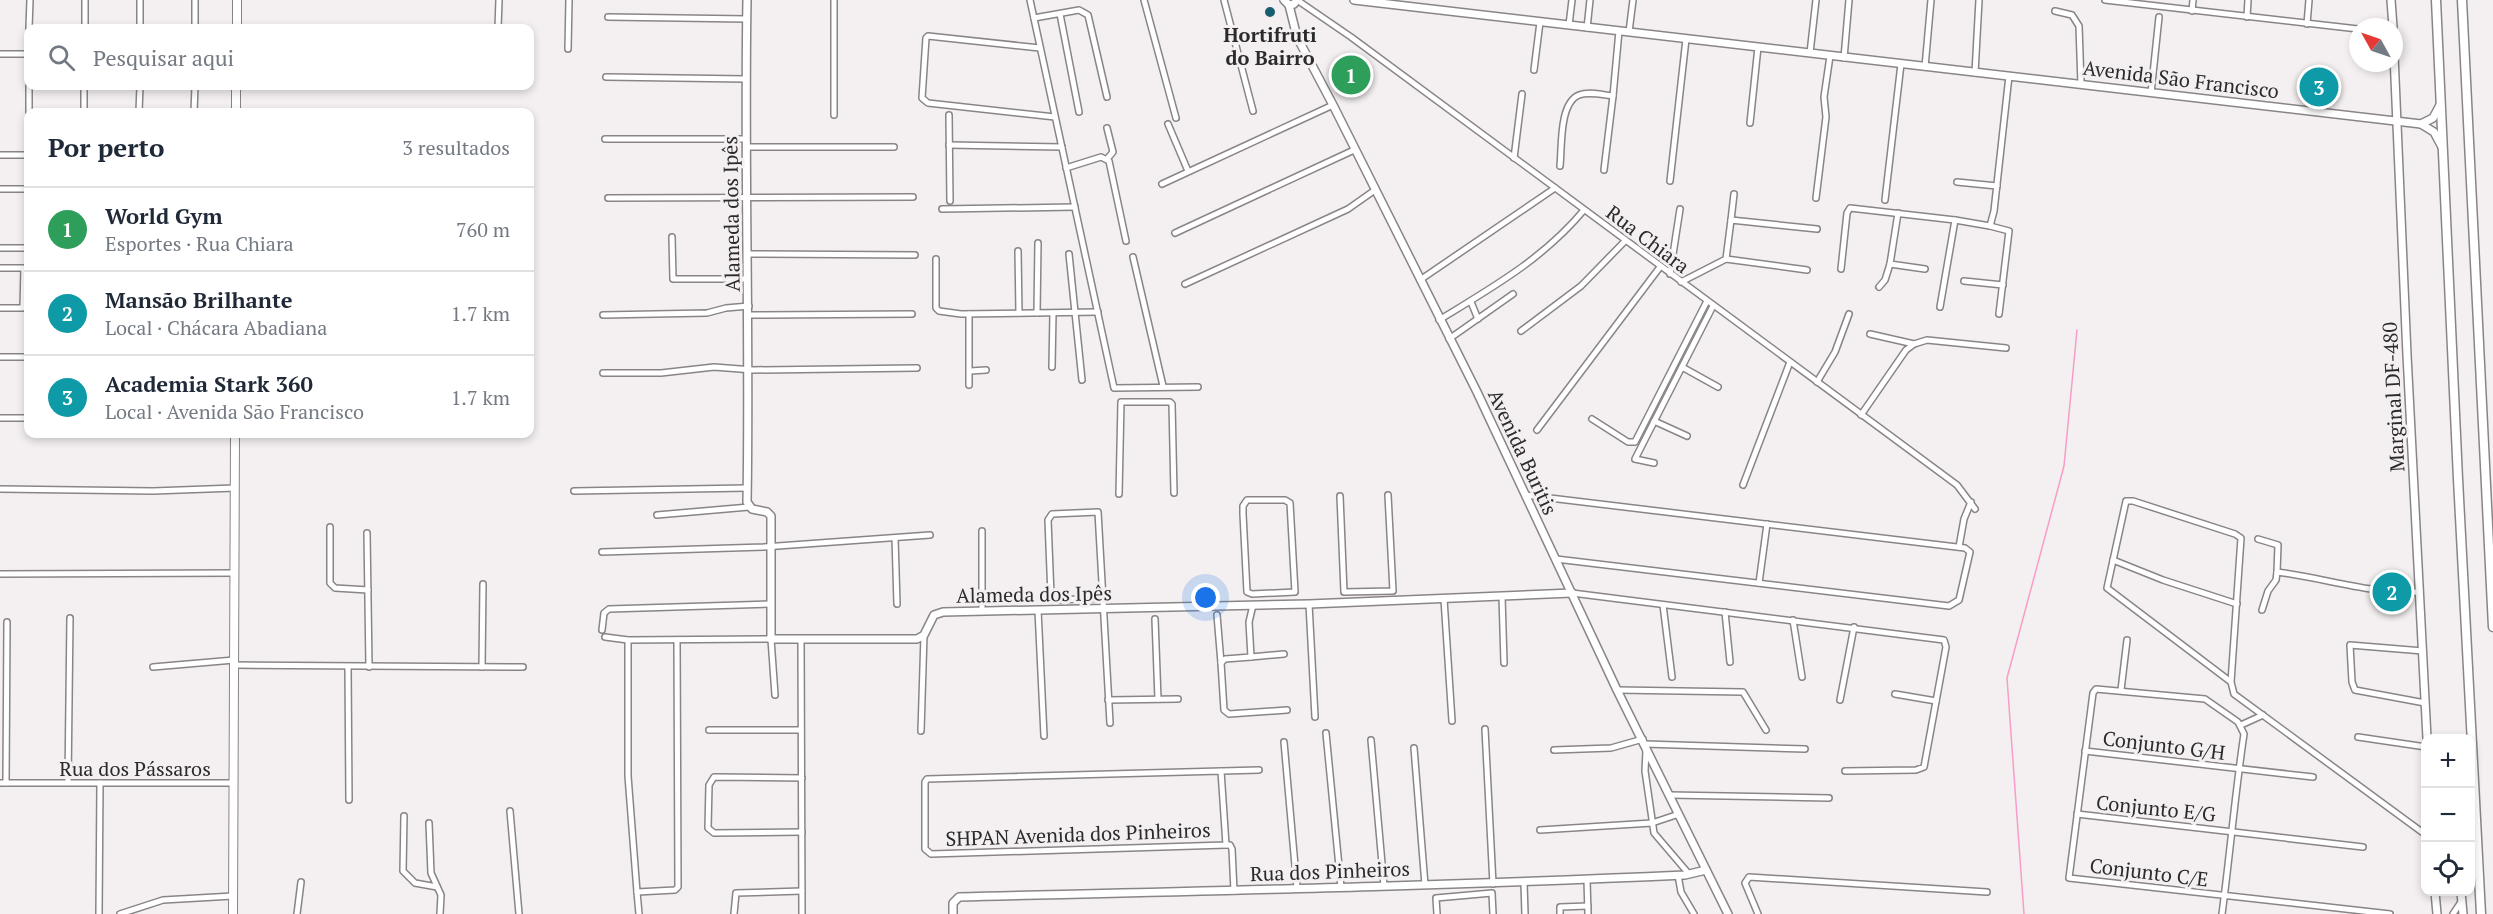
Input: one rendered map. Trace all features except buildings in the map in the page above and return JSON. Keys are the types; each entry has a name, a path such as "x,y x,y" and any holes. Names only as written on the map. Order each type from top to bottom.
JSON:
{"main road":[{"path":"237,0 237,24"},
{"path":"2436,0 2474,788"},
{"path":"2462,0 2493,627"},
{"path":"236,90 236,108"},
{"path":"233,914 235,438"},
{"path":"2475,809 2481,914"}],"street":[{"path":"29,24 30,0"},
{"path":"85,0 85,24"},
{"path":"140,0 140,24"},
{"path":"195,0 195,24"},
{"path":"498,24 499,0"},
{"path":"568,49 569,0"},
{"name":"Alameda dos Ipês","path":"747,0 742,79 746,143 749,315 747,488 749,507"},
{"path":"834,0 834,115"},
{"path":"1030,0 1114,388 1198,387"},
{"path":"1144,0 1176,118"},
{"path":"1224,0 1252,111"},
{"path":"1284,2 1294,4 1297,0"},
{"name":"Rua Chiara","path":"1297,0 1957,485 1975,509"},
{"name":"Avenida São Francisco","path":"1354,0 2421,124"},
{"path":"1569,25 1572,0"},
{"path":"1587,28 1590,0"},
{"path":"1629,32 1633,0"},
{"path":"1810,53 1816,0"},
{"path":"1844,58 1849,0"},
{"path":"1925,67 1931,0"},
{"path":"1975,73 1979,0"},
{"path":"2105,0 2349,28"},
{"path":"2166,0 2166,8"},
{"path":"2192,11 2193,0"},
{"path":"2247,17 2248,0"},
{"path":"2307,24 2309,0"},
{"path":"2391,0 2392,18"},
{"name":"Avenida Buritis","path":"1284,2 1297,37 1422,279 1439,320 1477,392 1617,690 1728,914"},
{"path":"1034,18 1079,10 1089,15 1107,97"},
{"path":"2055,11 2072,15 2079,26 2081,84"},
{"path":"1060,14 1079,111"},
{"path":"608,17 747,19"},
{"path":"2151,93 2159,17"},
{"path":"1534,70 1540,22"},
{"path":"1604,170 1619,31"},
{"path":"1040,48 932,36 926,38 922,95 928,103 1055,117"},
{"path":"1670,181 1686,39"},
{"path":"1750,123 1758,47"},
{"path":"0,54 24,54"},
{"path":"1816,198 1826,117 1824,97 1830,56"},
{"path":"1886,200 1901,64"},
{"name":"Marginal DF-480","path":"2395,72 2427,734"},
{"path":"1990,226 1997,186 2009,76"},
{"path":"606,77 742,79"},
{"path":"29,90 29,108"},
{"path":"84,90 84,108"},
{"path":"140,90 140,108"},
{"path":"194,108 195,90"},
{"path":"1514,158 1522,94"},
{"path":"1560,166 1565,110 1571,100 1578,95 1587,94 1613,96"},
{"path":"2421,124 2433,118 2441,102"},
{"path":"1162,184 1333,105"},
{"path":"949,115 950,201"},
{"path":"1168,124 1188,171"},
{"path":"2421,124 2434,132 2443,149"},
{"path":"1107,128 1113,152 1107,159"},
{"path":"605,139 894,147"},
{"path":"949,145 1062,147"},
{"path":"1175,233 1354,150"},
{"path":"0,155 24,155"},
{"path":"1066,168 1101,157 1107,159"},
{"path":"1107,159 1126,241"},
{"path":"1957,182 1997,186"},
{"path":"1422,279 1555,188"},
{"path":"0,189 24,189"},
{"path":"1185,284 1348,209 1375,190"},
{"path":"1726,259 1734,194"},
{"path":"608,198 913,197"},
{"path":"942,209 1075,207"},
{"path":"1841,269 1847,213 1850,208 1955,220 2009,231 1998,314"},
{"path":"1670,274 1680,209"},
{"path":"1439,320 1471,302 1546,250 1584,210"},
{"path":"1879,286 1885,279 1890,264 1898,213"},
{"path":"1731,220 1817,229"},
{"path":"1940,307 1955,220"},
{"path":"672,237 673,279 747,279"},
{"path":"1521,331 1581,286 1625,241"},
{"path":"1037,313 1038,243"},
{"path":"0,248 24,248"},
{"path":"1018,251 1019,313"},
{"path":"747,254 915,255"},
{"path":"1068,254 1082,380"},
{"path":"1133,257 1163,386"},
{"path":"936,259 936,308 939,311 969,314 1098,312"},
{"path":"1681,282 1726,259 1807,270"},
{"path":"1890,264 1925,269"},
{"path":"1538,430 1660,267"},
{"path":"0,268 24,268"},
{"path":"1964,281 2003,285"},
{"path":"1449,339 1513,294"},
{"path":"1592,419 1628,442 1635,442 1707,301"},
{"path":"0,308 23,308 24,302"},
{"path":"1471,302 1478,319"},
{"path":"603,315 707,313 748,306"},
{"path":"1654,463 1635,459 1713,306"},
{"path":"1052,368 1053,313"},
{"path":"749,315 912,314"},
{"path":"969,314 969,385"},
{"path":"1816,382 1835,352 1849,314"},
{"path":"1870,334 1914,344"},
{"path":"1861,415 1906,350 1914,344 1927,340 2006,348"},
{"path":"0,357 24,357"},
{"path":"1743,485 1790,362"},
{"path":"603,373 661,373 714,367 749,370 918,368"},
{"path":"1682,367 1718,387"},
{"path":"970,371 986,370"},
{"path":"1119,494 1121,388"},
{"path":"1121,402 1170,402 1172,404 1174,493"},
{"path":"0,418 24,418"},
{"path":"1654,421 1687,436"},
{"path":"0,489 153,491 235,488"},
{"path":"574,491 747,488"},
{"path":"1340,496 1344,592 1367,592 1393,591 1388,495"},
{"path":"1524,495 1959,547 1968,549 1970,554 1959,600 1953,605 1556,559"},
{"path":"1247,500 1285,500 1290,503 1296,590 1295,592 1270,594 1248,594 1247,592 1243,514 1243,506 1247,500"},
{"path":"2231,682 2110,591 2107,586 2123,508 2128,500 2235,534 2241,538 2231,682 2234,694 2421,831"},
{"path":"1959,547 1964,519 1971,502"},
{"path":"657,515 749,507 770,515 771,639 775,695"},
{"path":"1104,598 1056,600 1051,596 1048,520 1052,514 1098,512 1105,609 1110,723"},
{"path":"1759,583 1767,524"},
{"path":"330,527 332,586 368,590"},
{"path":"982,531 982,610"},
{"path":"367,533 369,666"},
{"path":"602,552 771,546 930,535"},
{"path":"896,538 897,604"},
{"path":"2258,538 2278,545 2276,580 2268,591 2262,610"},
{"path":"2113,560 2163,580 2237,604"},
{"path":"2277,572 2303,575 2366,589 2401,593 2419,592"},
{"path":"0,574 234,573"},
{"path":"482,667 483,584"},
{"path":"1367,592 1370,602"},
{"path":"1572,593 1944,640 1946,645 1924,767 1921,770 1845,771"},
{"name":"Alameda dos Ipês","path":"924,635 936,614 982,610 1444,601 1572,593"},
{"path":"1270,594 1270,605"},
{"path":"1502,596 1504,663"},
{"path":"1444,601 1452,721"},
{"path":"602,630 604,613 609,609 771,604"},
{"path":"1309,604 1316,717"},
{"path":"1251,657 1249,622 1253,605"},
{"path":"1664,605 1672,677"},
{"path":"1038,610 1044,736"},
{"path":"1725,612 1730,662"},
{"path":"1217,615 1226,713 1287,710"},
{"path":"68,782 70,618"},
{"path":"1155,619 1158,699"},
{"path":"1793,620 1802,677"},
{"path":"3,783 7,622"},
{"path":"1840,700 1854,627"},
{"path":"605,637 628,640 913,640 924,635 921,731"},
{"path":"801,639 802,914"},
{"path":"628,640 628,776 639,914"},
{"path":"637,892 675,890 678,887 677,640"},
{"path":"2121,690 2127,640"},
{"path":"2422,651 2350,645 2352,682 2355,690 2426,703"},
{"path":"1221,663 1225,659 1284,654"},
{"path":"153,667 234,663 348,667 523,667"},
{"path":"348,667 349,800"},
{"path":"2077,814 2093,693 2098,688 2205,699 2241,725 2244,734 2222,914"},
{"path":"1617,690 1743,692 1766,730"},
{"path":"1895,694 1936,701"},
{"path":"1108,700 1178,699"},
{"path":"2241,725 2263,715"},
{"path":"1485,729 1493,884"},
{"path":"709,730 801,730"},
{"path":"1326,733 1341,887"},
{"path":"2358,737 2421,746"},
{"path":"1371,740 1384,886"},
{"path":"1284,742 1297,888"},
{"path":"1554,750 1644,744 1805,749"},
{"path":"1644,744 1644,771 1654,833 1689,874"},
{"path":"1414,748 1426,885 1436,898 1437,914"},
{"name":"Conjunto G/H","path":"2085,751 2313,777"},
{"path":"1221,771 1259,770"},
{"name":"SHPAN Avenida dos Pinheiros","path":"1221,771 1226,845 928,853 925,849 925,782 931,778 1221,771"},
{"path":"802,778 714,777 709,785 708,828 714,833 802,832"},
{"name":"Rua dos Pássaros","path":"3,783 234,783"},
{"path":"99,914 100,783"},
{"path":"1670,795 1829,798"},
{"path":"510,811 519,914"},
{"path":"1540,830 1653,823 1679,814"},
{"name":"Conjunto E/G","path":"2077,814 2363,846"},
{"name":"Conjunto C/E","path":"2077,814 2069,878 2388,914"},
{"path":"404,816 403,871 415,883 437,887"},
{"path":"429,823 431,873 441,895 440,914"},
{"path":"1226,845 1230,845 1232,849 1234,891"},
{"name":"Rua dos Pinheiros","path":"953,914 955,900 959,897 1524,883 1678,875 1706,870"},
{"path":"1678,875 1681,892 1694,914"},
{"path":"1758,914 1744,883 1749,877 1987,892"},
{"path":"1587,880 1588,914"},
{"path":"297,914 301,882"},
{"path":"1524,883 1525,914"},
{"path":"734,914 736,893 802,891"},
{"path":"1436,898 1492,893 1493,914"},
{"path":"120,914 163,900 233,896"},
{"path":"2435,896 2437,914"},
{"path":"2462,896 2463,914"},
{"path":"2453,914 2462,901"},
{"path":"1560,914 1560,907 1588,906"}],"waterway":[{"path":"2024,914 2007,678 2064,466 2077,330"}],"place":[{"name":"Hortifruti do Bairro","path":"1270,12"},
{"name":"World Gym","path":"1351,75"},
{"name":"Academia Stark 360","path":"2319,87"},
{"name":"Mansão Brilhante","path":"2392,592"}]}
